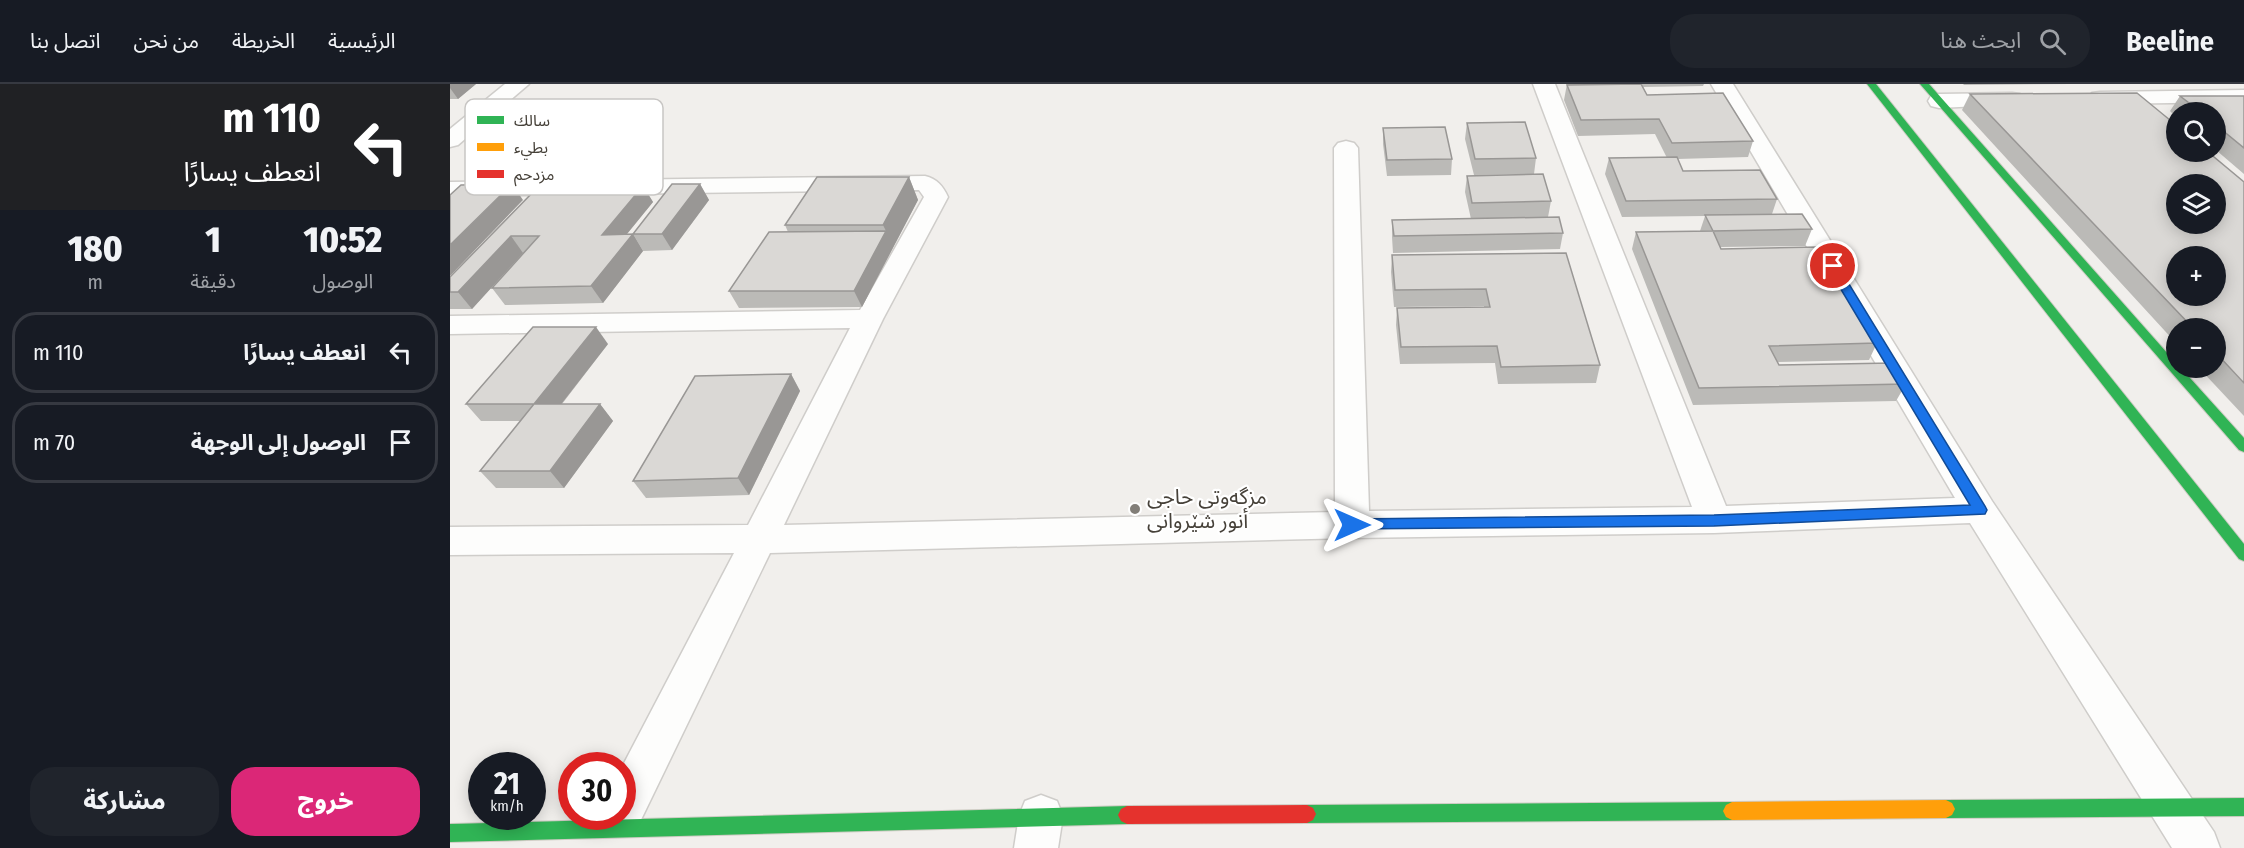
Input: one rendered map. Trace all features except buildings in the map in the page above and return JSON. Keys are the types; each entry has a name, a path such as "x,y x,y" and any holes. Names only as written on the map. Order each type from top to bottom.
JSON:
{"street":[{"path":"500,99 518,84"},
{"path":"1544,84 1714,520"},
{"path":"1722,84 1980,510 2175,808 2198,848"},
{"path":"1871,84 2244,555"},
{"path":"1924,84 2244,447"},
{"path":"2079,98 2244,96"},
{"path":"2138,97 2161,118"},
{"path":"1939,101 2032,99"},
{"path":"450,140 465,128"},
{"path":"1346,148 1352,525"},
{"path":"636,786 869,319 936,197 933,190 925,183 663,186"},
{"path":"450,189 465,189"},
{"path":"450,325 869,319"},
{"path":"450,541 759,539 1352,525 1714,520 1980,510"},
{"path":"2210,514 2233,514"},
{"path":"636,826 1038,832 2244,807"},
{"path":"450,833 558,828"}],"traffic: fast":[{"path":"1871,84 2244,555"},
{"path":"1924,84 2244,447"},
{"path":"1946,809 2244,807"},
{"path":"1307,814 1732,811"},
{"path":"450,833 1127,815"}],"traffic: slow":[{"path":"1732,811 1946,809"}],"traffic: jam":[{"path":"1127,815 1307,814"}],"place":[{"name":"مزگەوتی حاجی أنور شێروانی","path":"1135,509"}],"route":[{"path":"1352,525 1714,520 1980,510 1833,266"}]}
